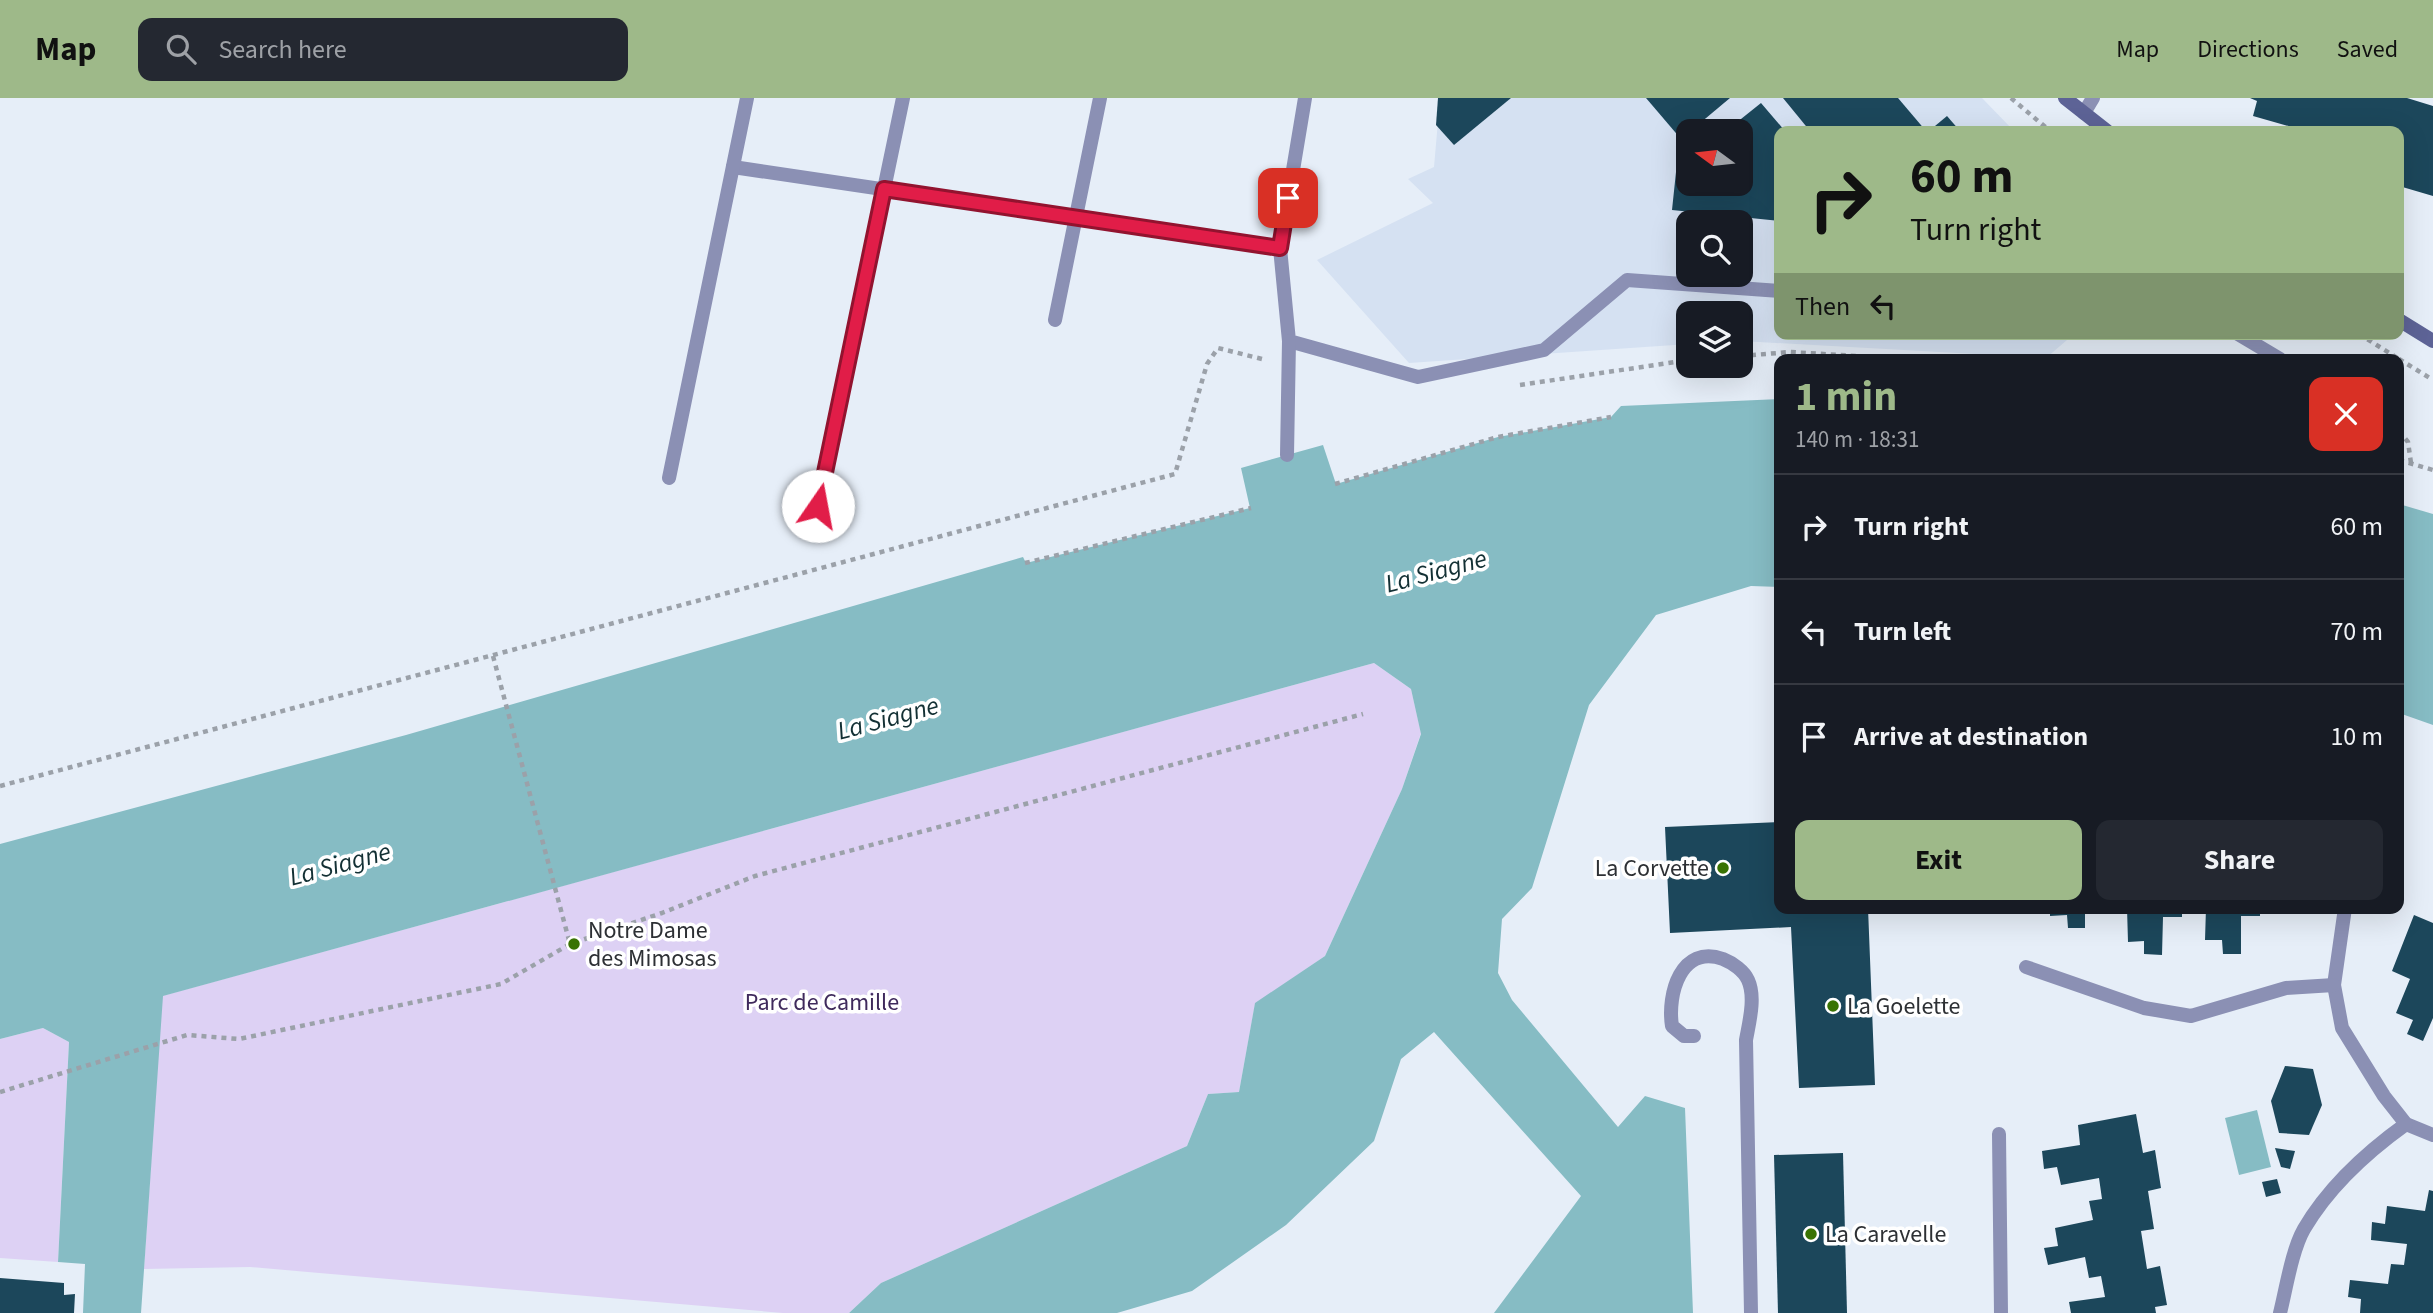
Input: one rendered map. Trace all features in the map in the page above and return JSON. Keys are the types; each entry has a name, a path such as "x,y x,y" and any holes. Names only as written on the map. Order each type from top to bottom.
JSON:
{"main road":[{"path":"2065,98 2101,126"},
{"path":"2404,323 2433,341"}],"street":[{"path":"669,478 747,98"},
{"path":"818,506 903,98"},
{"path":"1055,320 1100,98"},
{"path":"1287,455 1289,341 1280,248 1305,98"},
{"path":"2084,113 2093,98"},
{"path":"733,167 1280,248"},
{"path":"1289,341 1418,377 1544,349 1627,280 1774,291"},
{"path":"2248,340 2272,354"},
{"path":"2344,914 2334,985 2342,1028 2384,1096 2406,1124 2433,1135"},
{"path":"1694,1036 1684,1036 1672,1026 1671,995 1675,981 1686,965 1698,958 1709,956 1728,961 1749,981 1751,1000 1746,1040 1751,1313"},
{"path":"2026,967 2144,1008 2191,1016 2286,988 2334,985"},
{"path":"2280,1313 2303,1231 2342,1180 2379,1143 2406,1124"},
{"path":"1999,1134 2001,1313"}],"path":[{"path":"2011,98 2044,126"},
{"path":"2369,340 2391,354"},
{"path":"0,786 1175,474 1208,364 1218,348 1289,366"},
{"path":"1753,355 1790,352 1823,354"},
{"path":"1507,387 1676,362"},
{"path":"2404,362 2433,380"},
{"path":"1335,484 1498,437 1611,417"},
{"path":"2404,437 2408,442 2411,463"},
{"path":"2404,461 2433,470"},
{"path":"1025,563 1251,508"},
{"path":"493,656 570,944"},
{"path":"0,1092 187,1035 239,1039 500,984 570,944 663,914 755,876 1363,714"}],"shaded area":[{"path":"1440,98 1982,98 2009,126 1774,126 1774,340 2067,340 2051,354 1974,354 1753,342 1753,301 1676,301 1676,345 1409,363 1317,260 1433,203 1408,179 1434,167"}],"green space":[{"name":"Parc de Camille","path":"1374,663 1411,689 1421,733 1402,789 1325,956 1255,1004 1239,1092 1208,1094 1187,1146 881,1283 849,1313 783,1313 250,1267 144,1269 162,996"},
{"path":"43,1028 69,1042 58,1262 0,1258 0,1039"}],"water":[{"name":"La Siagne","path":"1774,399 1774,587 1751,586 1656,615 1589,705 1532,888 1502,919 1498,973 1512,1000 1618,1127 1645,1096 1685,1108 1693,1313 1494,1313 1581,1196 1434,1032 1401,1059 1374,1141 1286,1225 1192,1291 1117,1313 849,1313 881,1283 1187,1146 1208,1094 1239,1092 1255,1003 1325,956 1402,789 1421,734 1411,689 1374,663 163,996 141,1313 83,1313 85,1264 58,1262 69,1042 43,1028 0,1039 0,844 406,735 1023,557 1026,563 1250,508 1241,468 1323,445 1336,484 1498,437 1611,417 1621,406"},
{"path":"2404,505 2433,514 2433,725 2404,715"},
{"path":"2257,1110 2271,1167 2239,1175 2225,1118"}],"building":[{"path":"1438,98 1511,98 1454,145 1436,125"},
{"path":"1646,98 1730,98 1705,119 1676,119 1676,133"},
{"path":"1783,98 1898,98 1922,126 1806,126"},
{"path":"2250,98 2407,98 2433,106 2433,196 2404,187 2404,126 2288,126 2253,116 2257,101"},
{"path":"1761,103 1781,126 1774,126 1774,220 1753,218 1753,210 1672,210 1676,172 1676,196 1754,196 1754,119 1741,119"},
{"path":"1947,116 1956,126 1935,126"},
{"path":"1774,822 1774,914 1868,914 1875,1085 1799,1088 1791,927 1670,933 1665,827"},
{"path":"2050,914 2085,914 2085,928 2068,928 2067,915"},
{"path":"2127,914 2182,914 2182,917 2163,917 2162,955 2144,954 2144,941 2128,942"},
{"path":"2206,914 2260,914 2241,916 2241,954 2223,954 2222,940 2205,940"},
{"path":"2414,915 2433,923 2433,1018 2423,1041 2407,1034 2413,1020 2396,1013 2410,979 2392,971"},
{"path":"2285,1066 2313,1069 2322,1105 2309,1135 2279,1133 2271,1101"},
{"path":"2136,1114 2143,1153 2155,1150 2161,1188 2148,1191 2154,1229 2141,1231 2147,1269 2160,1266 2167,1305 2155,1307 2156,1313 2071,1313 2069,1302 2105,1297 2101,1276 2089,1278 2085,1257 2048,1265 2044,1248 2058,1246 2055,1228 2093,1220 2089,1201 2102,1199 2099,1178 2061,1185 2057,1167 2044,1169 2042,1151 2080,1145 2078,1125"},
{"path":"2275,1148 2295,1151 2290,1169 2281,1167"},
{"name":"La Caravelle","path":"1843,1153 1847,1313 1778,1313 1774,1155"},
{"path":"2277,1179 2281,1193 2266,1197 2262,1182"},
{"path":"2429,1190 2433,1191 2433,1313 2360,1313 2361,1299 2348,1297 2350,1280 2388,1284 2391,1264 2404,1265 2407,1244 2371,1240 2372,1222 2385,1224 2387,1206 2425,1211"},
{"path":"0,1278 64,1283 64,1295 75,1294 74,1313 0,1313"}],"place":[{"name":"La Corvette","path":"1723,868"},
{"name":"Notre Dame des Mimosas","path":"574,944"},
{"name":"La Goelette","path":"1833,1006"},
{"name":"La Caravelle","path":"1811,1234"}],"route":[{"path":"818,506 884,189 1280,248 1288,198"}]}
